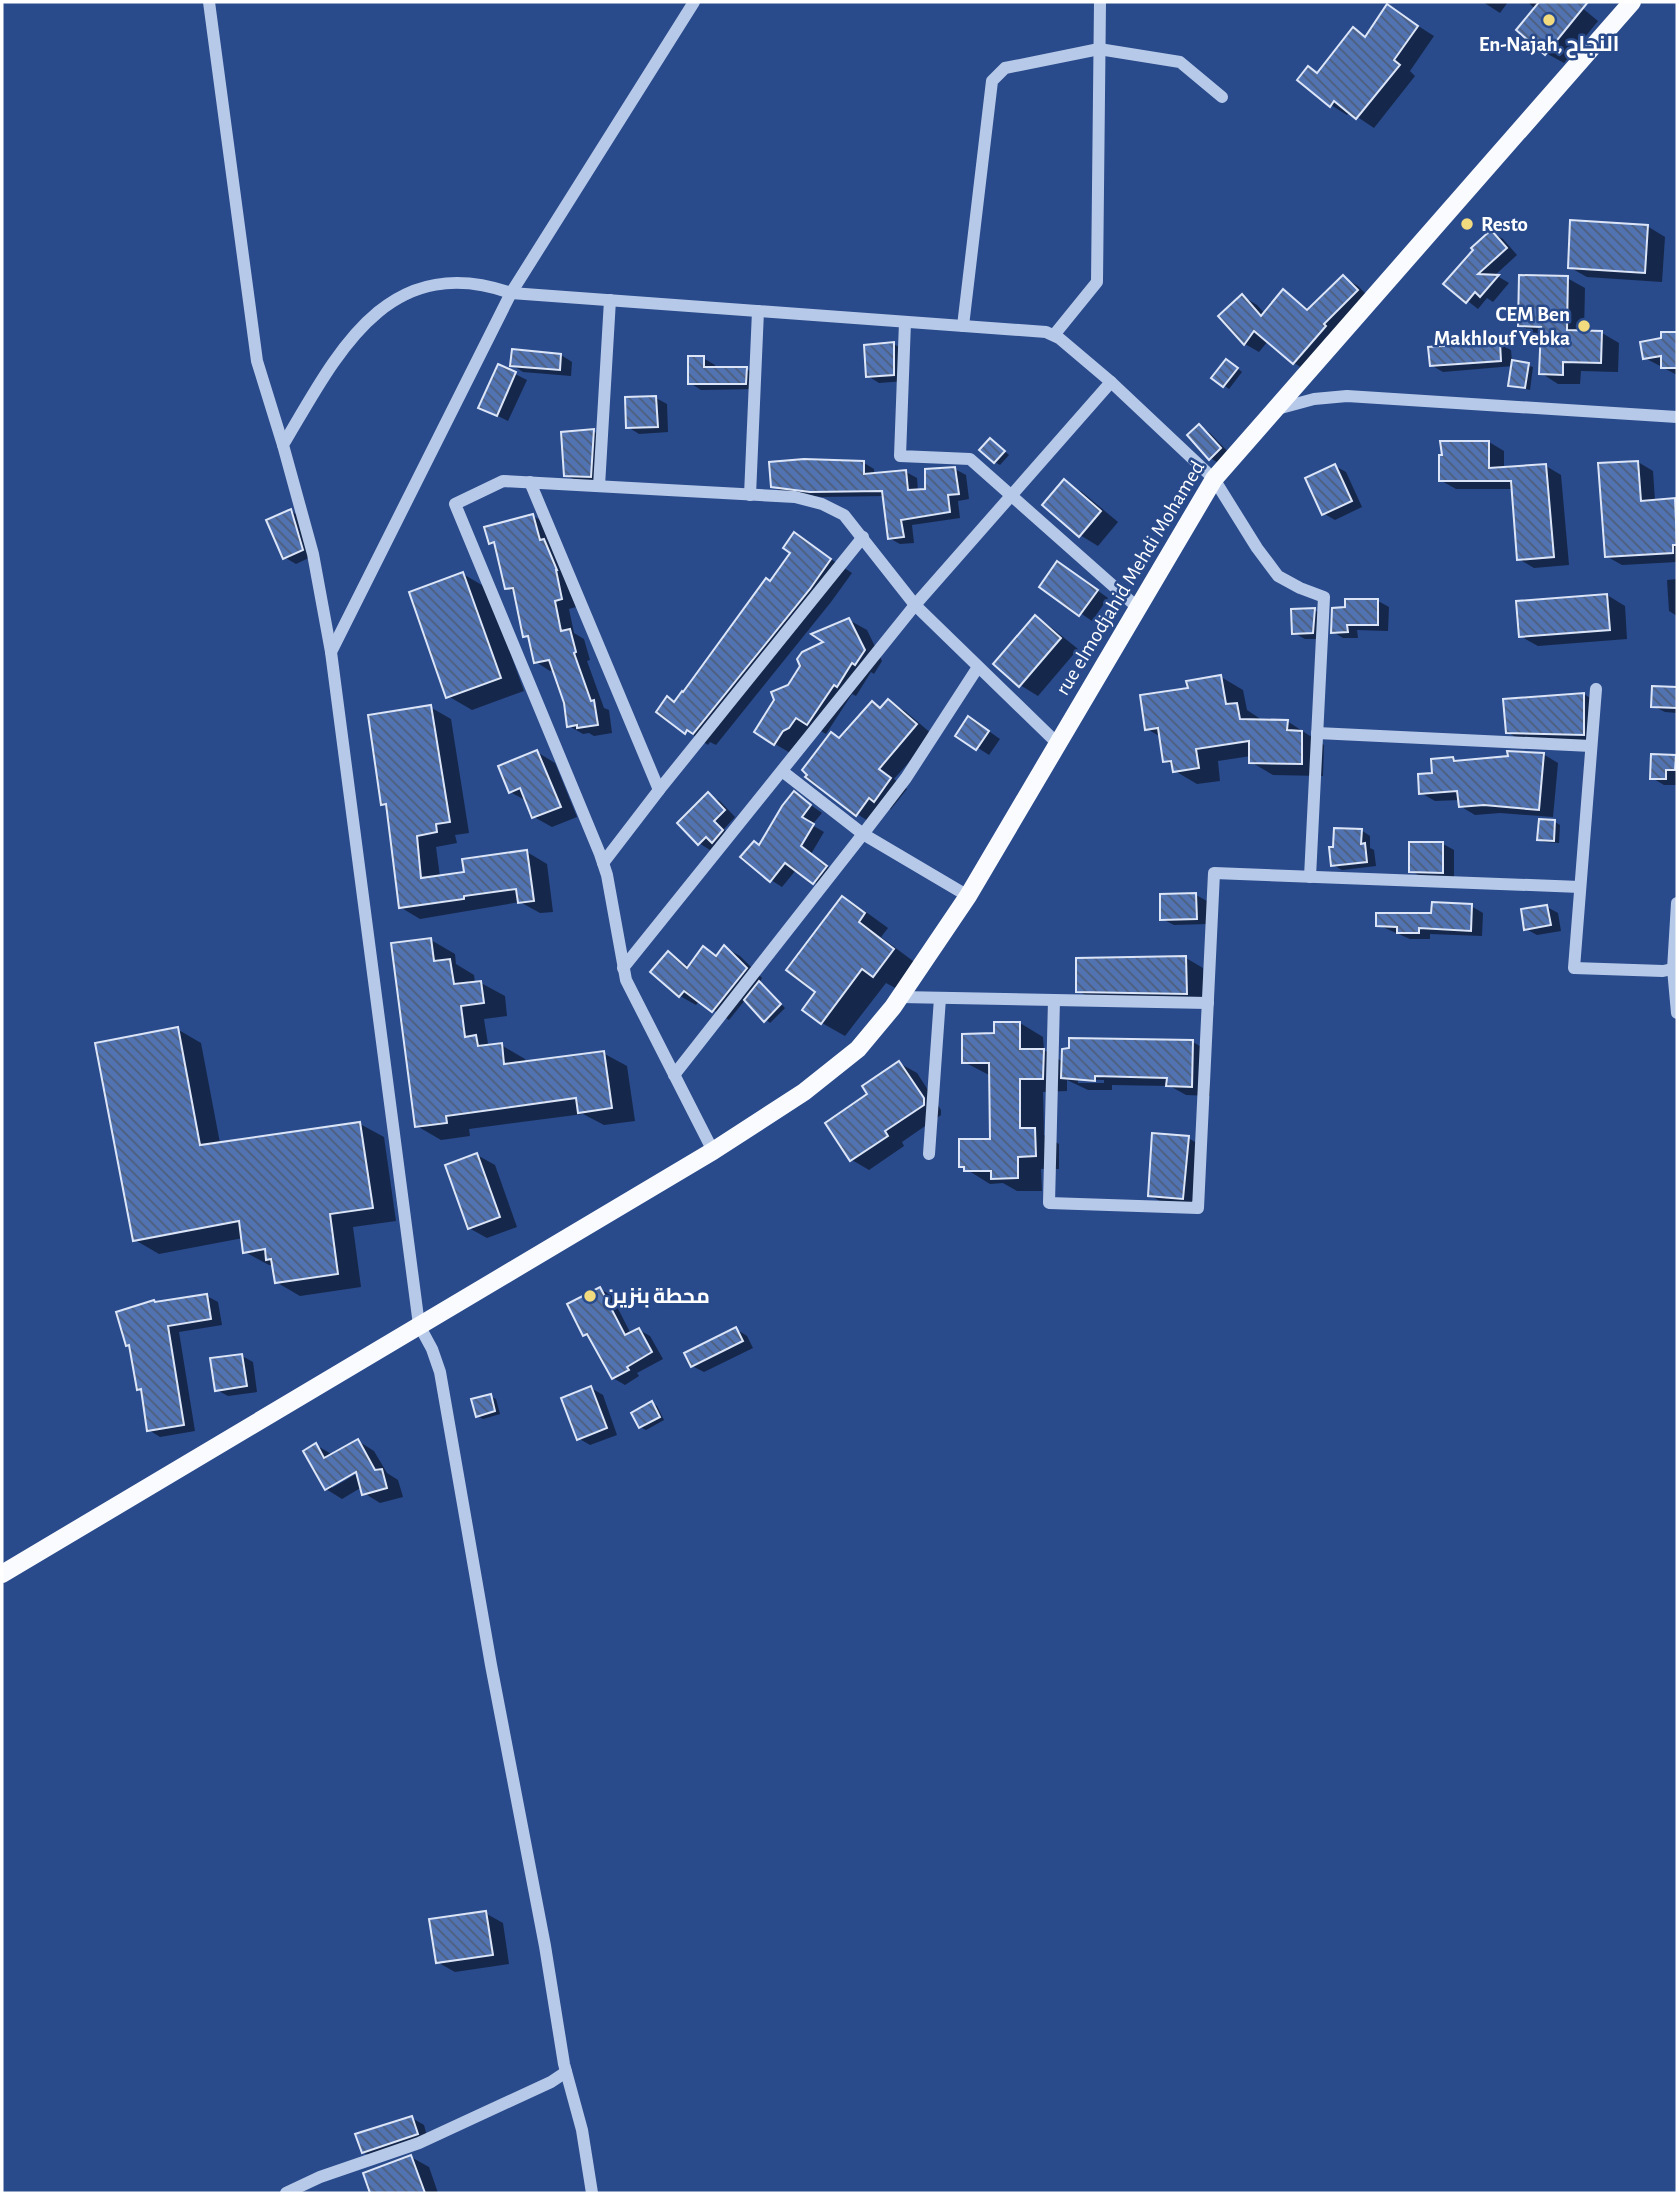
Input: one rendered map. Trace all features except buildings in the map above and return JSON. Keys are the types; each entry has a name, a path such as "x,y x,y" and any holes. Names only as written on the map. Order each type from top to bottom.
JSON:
{"main road":[{"name":"rue elmodjahid Mehdi Mohamed","path":"2,1574 713,1151 804,1092 858,1049 900,998 968,896 1214,479 1632,2"}],"street":[{"path":"209,2 257,361 313,554 331,652 419,1325 440,1372 566,2072 582,2130 592,2193"},
{"path":"331,652 511,293 694,2"},
{"path":"1054,335 1097,282 1100,2"},
{"path":"963,326 992,81 1005,68 1099,50 1180,62 1222,97"},
{"path":"283,445 334,358 375,313 414,288 445,283 486,284 511,293 1046,332 1054,335 1111,382 1214,479 1257,548 1278,576 1300,589 1324,597 1310,877"},
{"path":"599,486 610,300"},
{"path":"750,495 758,311"},
{"path":"905,322 900,456 970,458 1137,607"},
{"path":"623,968 915,605 1111,382"},
{"path":"1276,409 1347,396 1677,417"},
{"path":"713,1151 636,1003 623,968 603,863 455,504 503,481 795,497 822,504 844,515 915,605 1056,743"},
{"path":"530,482 659,790"},
{"path":"603,863 863,537"},
{"path":"674,1075 906,778 978,667"},
{"path":"1596,689 1574,968 1663,971 1675,968"},
{"path":"1317,733 1591,746"},
{"path":"782,771 863,834 968,896"},
{"path":"1054,1000 1049,1203 1198,1209 1214,873 1580,887"},
{"path":"1677,903 1677,1013"},
{"path":"900,998 1208,1003"},
{"path":"929,1154 940,998"},
{"path":"286,2193 320,2177 419,2143 566,2072"}],"place":[{"name":"En-Najah, النجاح","path":"1549,20"},
{"name":"Resto","path":"1467,224"},
{"name":"CEM Ben Makhlouf Yebka","path":"1584,326"},
{"name":"محطة بنزين","path":"590,1296"}]}
